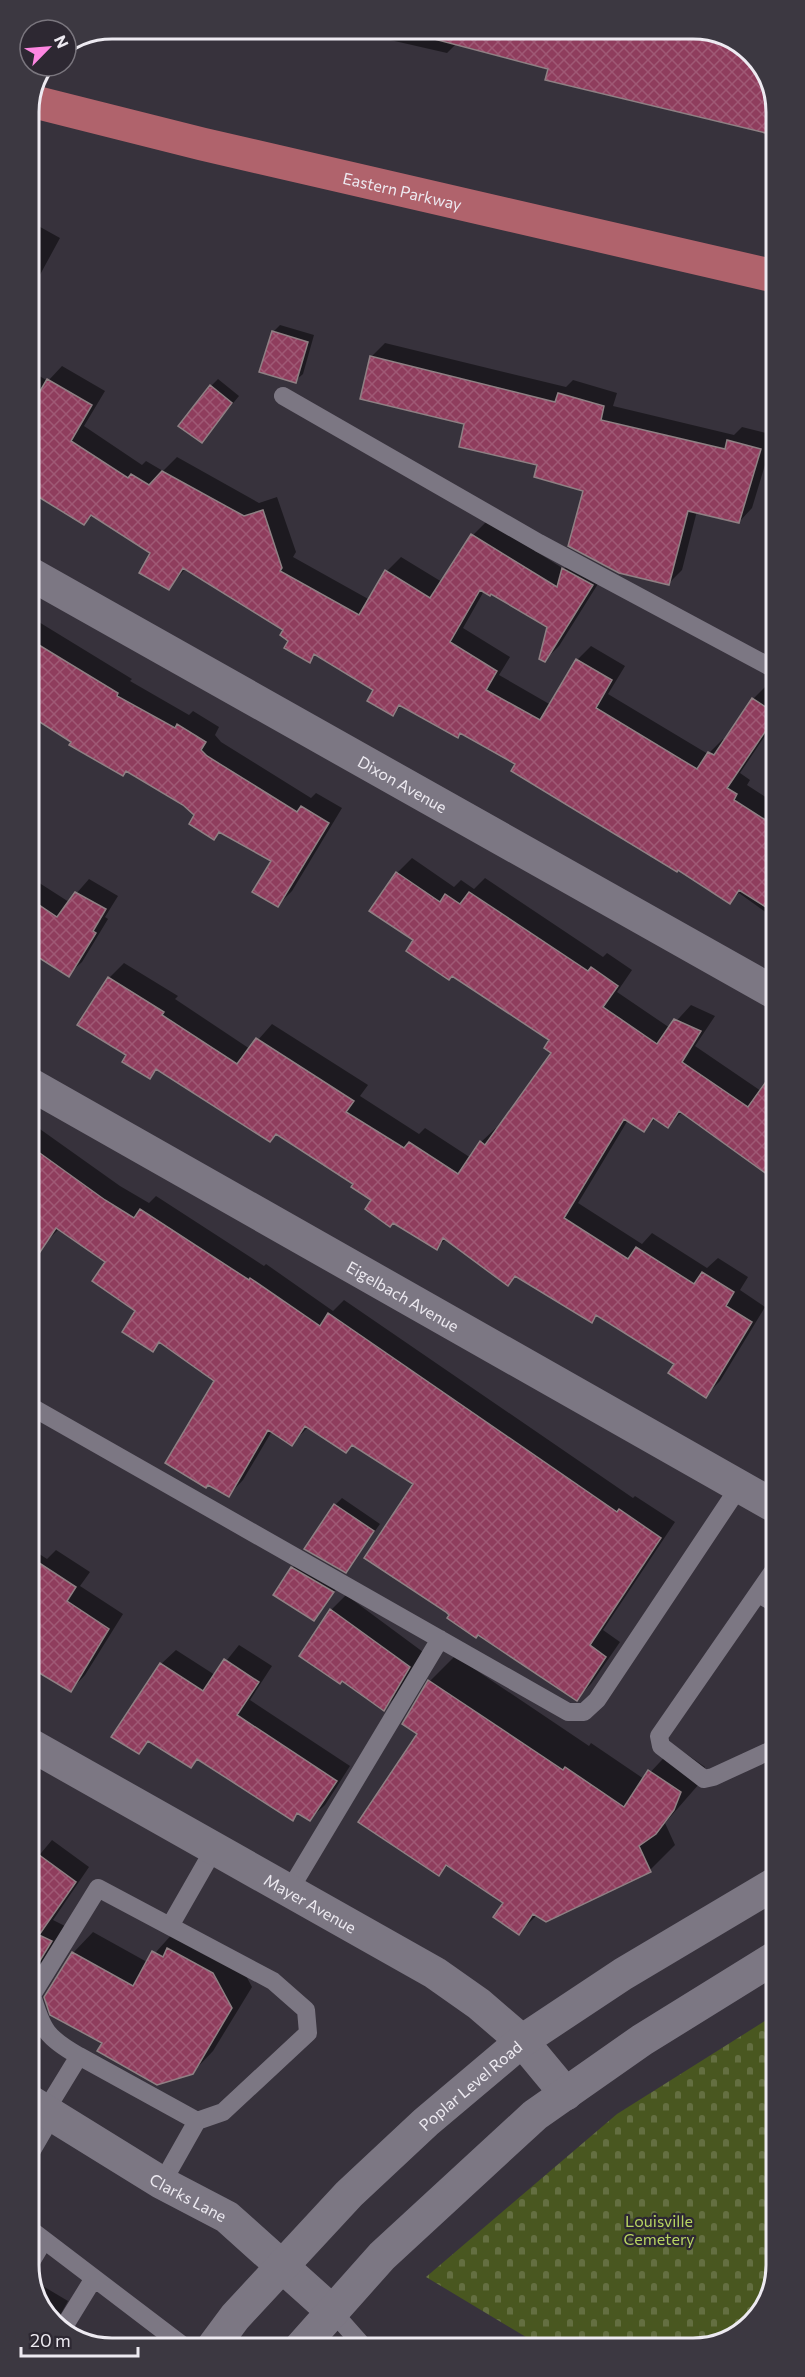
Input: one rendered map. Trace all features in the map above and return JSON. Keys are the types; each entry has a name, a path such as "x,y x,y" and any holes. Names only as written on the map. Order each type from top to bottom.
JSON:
{"main road":[{"name":"Eastern Parkway","path":"40,103 202,144 766,274"}],"street":[{"name":"Dixon Avenue","path":"39,579 766,988"},
{"name":"Eigelbach Avenue","path":"39,1089 766,1502"},
{"name":"Mayer Avenue","path":"39,1750 435,1973 479,2004 522,2040 566,2094"},
{"name":"Poplar Level Road","path":"219,2338 235,2317 349,2194 426,2122 522,2040 623,1974 766,1889"},
{"path":"310,2338 382,2256 535,2115 642,2040 766,1964"},
{"name":"Clarks Lane","path":"43,2109 162,2183 227,2217 333,2312"}],"lane":[{"path":"283,396 539,543 766,665"},
{"path":"39,1411 568,1712 584,1712 597,1700 739,1487"},
{"path":"766,1583 659,1736 661,1746 704,1779 712,1778 766,1753"},
{"path":"759,1594 766,1598"},
{"path":"289,1891 440,1639"},
{"path":"170,1926 214,1849"},
{"path":"39,1984 98,1888 273,1981 306,2010 308,2033 223,2112 197,2121 162,2183"},
{"path":"39,2021 55,2042 197,2121"},
{"path":"43,2109 79,2056"},
{"path":"39,2236 173,2338"},
{"path":"67,2322 94,2277"},
{"path":"333,2312 356,2338"}],"green space":[{"name":"Louisville Cemetery","path":"766,2020 765,2279 759,2297 751,2310 734,2326 712,2336 693,2338 528,2338 426,2277 617,2114"}],"building":[{"path":"434,39 707,40 730,49 754,71 764,93 766,133 545,80 548,69"},
{"path":"272,331 308,342 296,383 259,372"},
{"path":"370,356 555,402 558,393 604,406 601,420 725,449 727,440 761,449 739,523 688,511 669,585 619,573 568,546 583,491 534,477 537,465 459,447 464,424 360,399"},
{"path":"47,379 92,405 71,441 128,478 131,474 149,485 162,471 244,516 263,510 282,568 280,571 359,615 385,570 430,598 471,534 557,587 562,568 593,585 545,662 539,659 547,627 491,594 490,596 480,590 450,642 497,671 486,690 540,720 576,659 612,680 596,708 697,769 708,752 714,755 752,698 766,707 766,730 727,788 737,794 734,800 766,820 766,907 739,890 730,904 678,870 677,872 511,771 515,764 460,733 458,738 399,705 393,716 367,701 373,690 314,654 310,663 284,648 288,641 280,635 283,630 183,568 169,590 139,573 150,553 91,515 84,525 39,497 39,393"},
{"path":"210,385 232,403 202,443 178,426"},
{"path":"39,645 118,693 117,696 175,728 177,724 206,742 201,750 207,756 297,812 301,806 329,823 278,907 252,892 271,861 219,832 214,840 189,824 194,815 183,805 126,771 123,776 69,745 71,742 39,721"},
{"path":"396,872 440,902 445,894 460,904 469,892 588,971 591,967 618,986 603,1007 657,1044 674,1019 701,1031 682,1062 748,1107 766,1082 766,1174 679,1111 668,1128 653,1118 644,1132 624,1119 564,1218 628,1259 636,1247 694,1284 702,1272 734,1292 726,1306 752,1322 706,1398 668,1373 674,1364 596,1315 592,1323 515,1276 508,1286 443,1238 437,1250 393,1223 390,1227 365,1209 371,1200 351,1187 353,1184 276,1134 270,1142 156,1069 150,1079 122,1062 126,1055 77,1025 108,977 164,1012 162,1015 237,1064 256,1038 354,1101 346,1112 404,1148 409,1142 458,1174 480,1141 485,1145 551,1053 544,1048 549,1040 452,976 449,980 406,951 413,940 369,911"},
{"path":"75,892 106,909 93,931 96,933 69,977 39,958 39,905 57,917"},
{"path":"39,1152 134,1218 140,1209 249,1280 250,1278 320,1326 328,1313 617,1512 619,1509 661,1538 590,1645 606,1657 577,1701 478,1635 476,1638 447,1618 449,1615 446,1612 364,1558 413,1484 352,1445 346,1453 305,1426 292,1446 268,1430 229,1497 208,1485 206,1488 165,1463 214,1381 159,1342 153,1352 122,1332 135,1311 92,1281 105,1262 56,1228 39,1254"},
{"path":"334,1504 374,1531 346,1573 304,1549"},
{"path":"39,1563 76,1587 67,1601 109,1629 71,1692 39,1673"},
{"path":"291,1567 334,1592 314,1621 273,1595"},
{"path":"330,1609 410,1667 384,1711 342,1681 340,1684 299,1656"},
{"path":"224,1659 259,1682 237,1715 337,1781 310,1821 297,1813 293,1821 197,1759 191,1768 148,1741 139,1754 111,1737 160,1663 203,1691"},
{"path":"428,1680 563,1770 565,1767 624,1807 648,1770 681,1792 674,1810 656,1834 639,1846 651,1872 546,1922 533,1914 519,1935 493,1917 503,1903 446,1865 439,1876 358,1822 417,1734 402,1724"},
{"path":"39,1855 76,1882 39,1935"},
{"path":"39,1935 52,1941 39,1962"},
{"path":"167,1948 213,1973 232,2008 193,2074 157,2085 97,2051 102,2043 50,2015 44,1997 72,1952 133,1986 152,1951 163,1957"}]}
